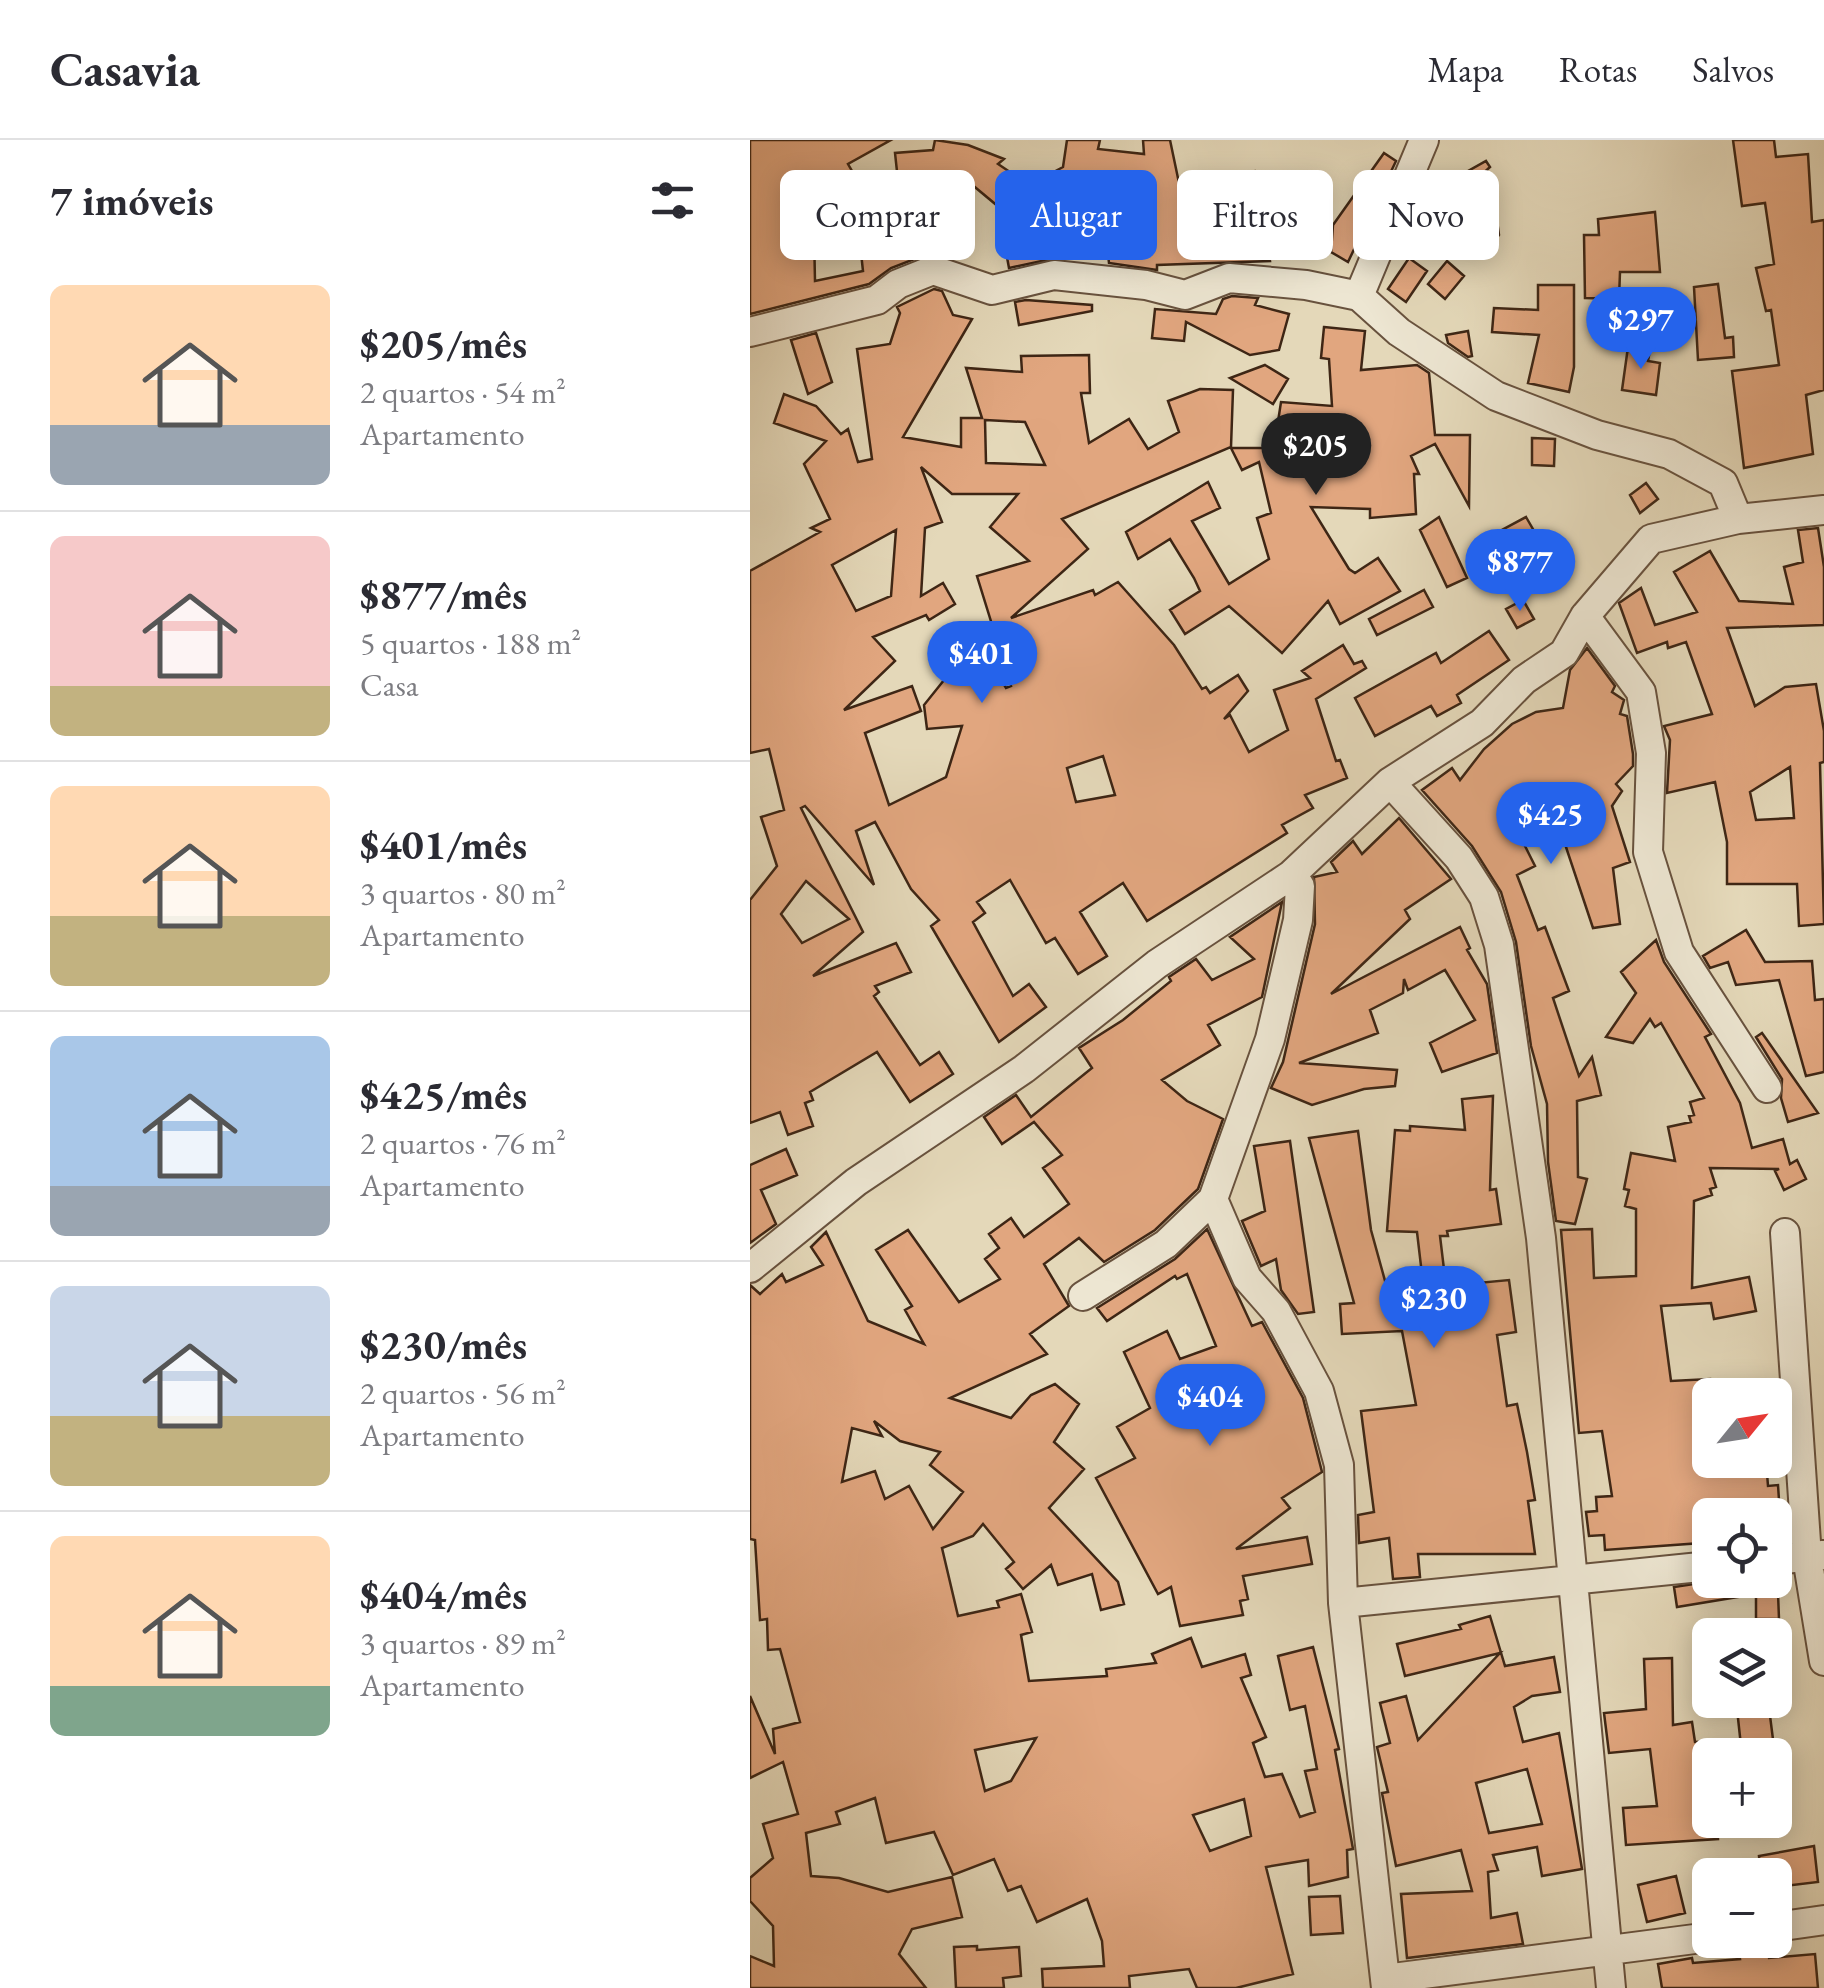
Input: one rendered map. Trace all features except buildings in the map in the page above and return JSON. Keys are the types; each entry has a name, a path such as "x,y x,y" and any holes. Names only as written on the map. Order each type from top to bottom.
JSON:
{"street":[{"path":"1358,296 1424,140"},
{"path":"750,332 876,300 898,284 934,270 992,290 1054,275 1146,285 1184,295 1229,278 1306,285 1358,296 1399,332 1496,396 1597,435 1670,454 1723,483 1738,519"},
{"path":"750,1268 856,1182 1024,1070 1157,964 1292,875 1390,782 1482,723 1524,680 1564,652 1585,616 1651,539 1738,519 1824,510"},
{"path":"1585,616 1640,692 1651,753 1648,852 1679,952 1767,1088"},
{"path":"1390,782 1459,858 1484,897 1499,944 1541,1238 1611,1988"},
{"path":"1082,1296 1166,1244 1213,1199 1242,1126 1287,977 1300,886 1292,875"},
{"path":"1213,1199 1247,1278 1276,1311 1318,1391 1339,1465 1344,1603 1385,1984 1692,1938"},
{"path":"1785,1233 1824,1660"},
{"path":"1344,1603 1692,1568"},
{"path":"1792,1925 1824,1920"}]}
